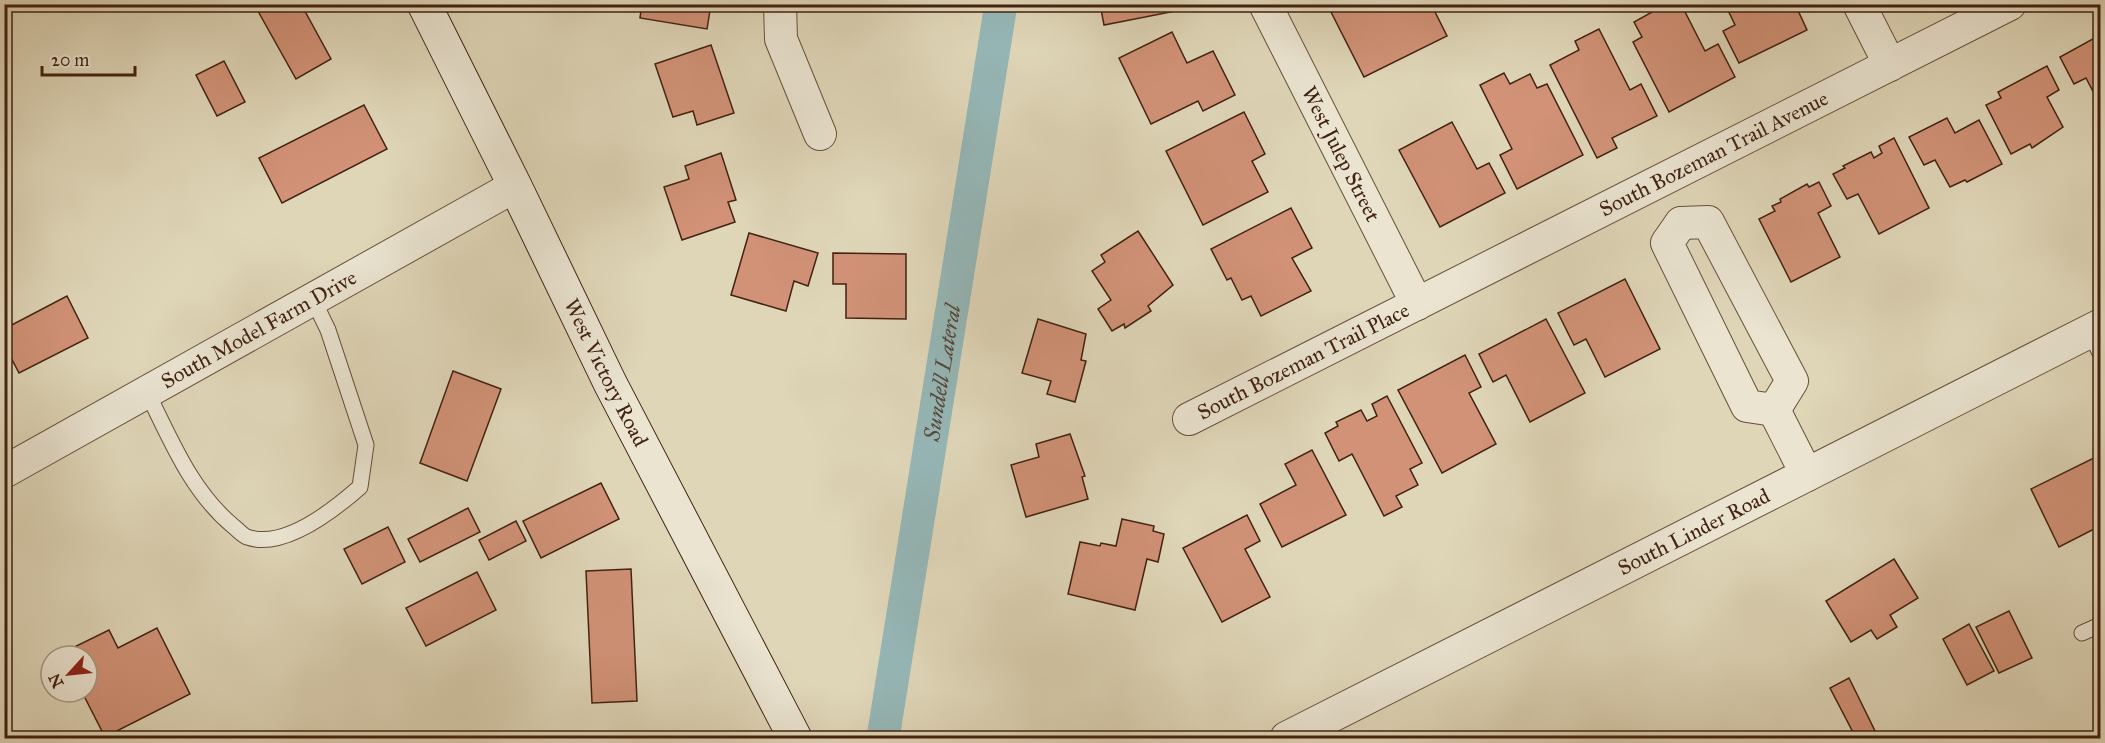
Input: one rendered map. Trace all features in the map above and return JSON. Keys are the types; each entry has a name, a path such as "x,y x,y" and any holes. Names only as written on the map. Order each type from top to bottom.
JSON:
{"street":[{"name":"West Victory Road","path":"424,4 610,382 795,738"},
{"path":"780,4 781,39 820,134"},
{"name":"West Julep Street","path":"1265,4 1417,304"},
{"path":"1859,4 1890,65"},
{"name":"South Bozeman Trail Avenue","path":"1417,304 2010,4"},
{"path":"1660,182 1681,223"},
{"name":"South Model Farm Drive","path":"4,472 515,186"},
{"path":"1681,223 1708,222 1792,381 1774,410"},
{"path":"1681,223 1667,243 1747,406 1774,410"},
{"name":"South Bozeman Trail Place","path":"1189,419 1417,304"},
{"name":"South Linder Road","path":"1287,738 1807,475 2097,337"},
{"path":"1774,410 1807,475"}],"lane":[{"path":"147,392 188,476 217,513 247,537 280,538 330,513 360,487 366,445 328,330 313,299"},
{"path":"2082,633 2100,625"}],"building":[{"path":"254,4 301,4 331,59 296,79"},
{"path":"642,4 711,4 707,29 640,18"},
{"path":"1100,4 1180,4 1181,10 1104,25"},
{"path":"1341,4 1431,4 1447,36 1364,77 1330,10"},
{"path":"1651,4 1681,4 1705,51 1718,44 1735,77 1669,112 1633,42 1642,37 1634,22 1654,11"},
{"path":"1725,4 1795,4 1807,30 1739,63 1723,31 1735,25"},
{"path":"1599,29 1630,90 1641,84 1657,116 1612,138 1617,148 1597,158 1550,65 1579,50 1575,41"},
{"path":"1172,32 1187,63 1213,51 1235,95 1203,111 1198,101 1151,124 1119,58"},
{"path":"2100,35 2100,105 2086,78 2074,84 2060,57"},
{"path":"711,45 734,113 697,125 693,111 673,117 655,64"},
{"path":"224,61 245,102 217,116 196,75"},
{"path":"2047,66 2059,90 2047,97 2063,127 2032,148 2030,144 2011,154 1986,105 2001,98 1998,92"},
{"path":"1504,73 1510,84 1530,74 1537,88 1547,84 1583,155 1517,189 1500,155 1512,149 1480,85"},
{"path":"364,105 387,149 282,203 259,158"},
{"path":"1244,112 1265,154 1252,161 1268,192 1203,225 1166,151"},
{"path":"1947,118 1955,133 1979,120 2002,164 1967,182 1965,180 1950,187 1935,160 1924,165 1909,137"},
{"path":"1452,122 1477,169 1489,163 1505,193 1440,227 1399,150"},
{"path":"1894,138 1929,208 1879,234 1858,194 1847,199 1833,174 1845,168 1843,166 1871,152 1874,158 1882,153 1879,146"},
{"path":"721,153 736,200 728,202 735,222 682,240 664,187 689,179 685,166"},
{"path":"1819,182 1831,206 1818,213 1840,257 1791,282 1759,219 1775,211 1772,206 1781,202 1780,199 1807,184 1809,187"},
{"path":"1291,208 1312,248 1292,258 1311,291 1261,316 1251,296 1242,300 1231,278 1227,280 1211,249"},
{"path":"1138,231 1173,285 1148,306 1151,311 1125,328 1124,324 1112,331 1098,309 1111,300 1092,271 1105,262 1101,255"},
{"path":"749,233 818,253 808,286 794,281 786,311 731,295"},
{"path":"833,253 906,254 906,319 846,318 846,284 833,284"},
{"path":"1625,279 1660,349 1605,377 1586,339 1574,345 1558,313"},
{"path":"67,296 88,338 19,373 4,344 4,329"},
{"path":"1038,319 1086,334 1081,360 1086,361 1075,402 1047,394 1051,381 1022,373"},
{"path":"1546,319 1585,393 1530,422 1506,375 1493,382 1479,354"},
{"path":"1465,355 1481,387 1469,393 1496,444 1442,473 1398,390"},
{"path":"453,371 501,389 467,481 420,463"},
{"path":"1387,396 1422,463 1410,469 1418,485 1396,496 1402,507 1384,516 1352,454 1339,461 1325,433 1338,426 1336,422 1361,410 1367,421 1377,416 1372,404"},
{"path":"1070,434 1085,476 1082,477 1088,499 1026,517 1011,465 1039,457 1036,444"},
{"path":"1312,450 1346,515 1282,547 1260,504 1296,485 1285,464"},
{"path":"2100,455 2100,526 2059,547 2031,489"},
{"path":"601,483 619,519 541,558 523,521"},
{"path":"468,508 480,532 420,562 408,539"},
{"path":"1247,515 1260,541 1245,549 1270,597 1222,622 1183,548"},
{"path":"1122,519 1154,526 1153,531 1164,534 1158,562 1147,559 1135,610 1068,594 1080,542 1116,546"},
{"path":"516,521 526,541 489,560 479,540"},
{"path":"388,527 405,562 362,584 344,549"},
{"path":"1894,559 1918,598 1890,615 1897,627 1877,639 1871,630 1851,642 1826,601"},
{"path":"631,569 637,701 592,703 586,571"},
{"path":"477,572 496,610 426,646 406,608"},
{"path":"2009,611 2032,658 1999,673 1976,627"},
{"path":"1969,624 1994,671 1967,685 1943,639"},
{"path":"157,628 190,694 105,737 88,704 99,704 99,644 80,644 109,630 118,648"},
{"path":"1849,678 1877,735 1871,738 1856,738 1830,688"},
{"path":"1986,731 1990,738 1971,738"}],"waterway":[{"name":"Sundell Lateral","path":"883,738 1001,4"}]}
